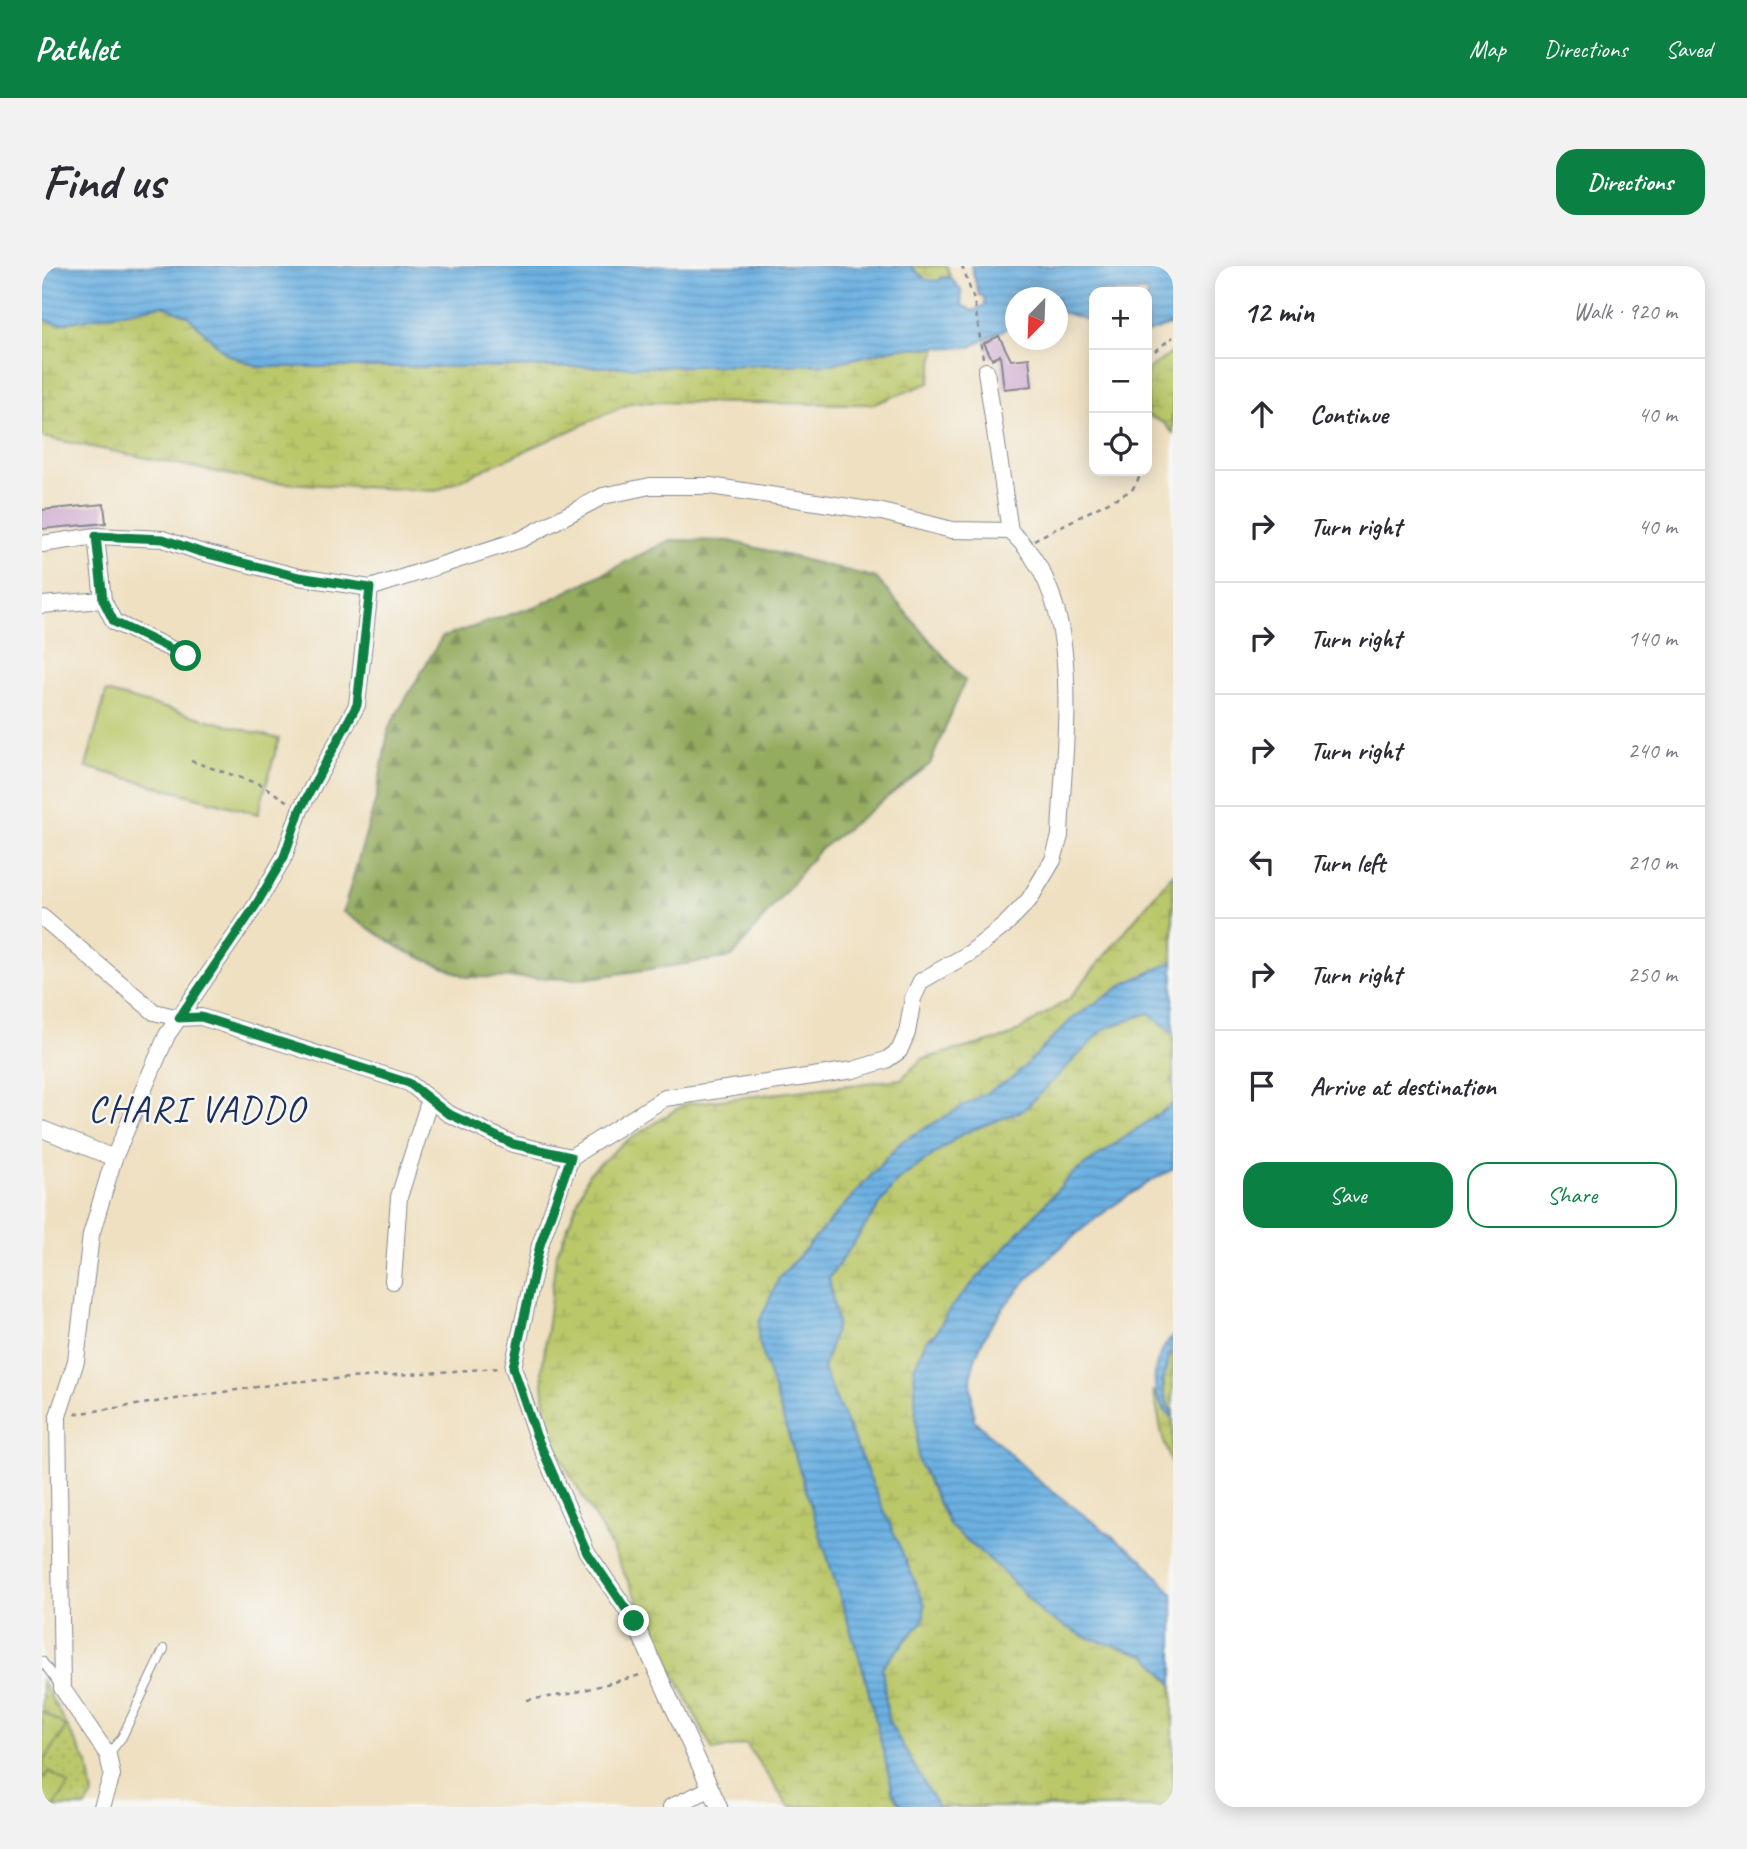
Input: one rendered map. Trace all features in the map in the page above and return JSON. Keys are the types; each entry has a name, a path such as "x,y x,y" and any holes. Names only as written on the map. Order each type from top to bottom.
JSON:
{"street":[{"path":"719,1807 634,1621 587,1552 536,1435 513,1367 540,1245 571,1157 665,1098 853,1070 886,1060 899,1051 907,1033 913,998 921,981 970,953 1005,925 1028,900 1053,860 1060,836 1066,664 1057,606 1025,545 1010,531 986,371"},
{"path":"42,544 96,536 163,539 200,552 299,577 370,588 522,539 603,496 650,486 710,486 882,512 952,530 1010,531"},
{"path":"96,536 103,600 114,622 186,656"},
{"path":"102,1807 112,1775 108,1755 62,1688 58,1416 76,1361 91,1234 114,1158 167,1035 256,905 284,857 300,810 357,705 370,588"},
{"path":"42,605 103,600"},
{"path":"42,917 138,1002 154,1012 179,1018 201,1017 409,1083 429,1101 513,1144 571,1157"},
{"path":"393,1281 399,1197 429,1101"},
{"path":"42,1129 114,1158"},
{"path":"671,1807 710,1789"}],"lane":[{"path":"108,1755 122,1737 164,1649"},
{"path":"42,1661 62,1688"}],"path":[{"path":"962,266 974,300 986,371"},
{"path":"1152,353 1173,337"},
{"path":"1025,545 1132,490 1140,476"},
{"path":"191,761 262,785 300,810"},
{"path":"58,1416 290,1382 513,1367"},
{"path":"527,1700 569,1694 657,1670"}],"green space":[{"path":"910,266 947,266 950,277 942,277 939,281 926,280"},
{"path":"163,305 188,316 226,354 259,367 832,364 898,348 936,347 929,383 874,404 633,402 436,491 266,482 42,437 42,319 59,324"},
{"path":"1173,352 1173,433 1164,423 1152,417 1152,367"},
{"path":"670,540 730,541 876,578 965,681 930,764 818,851 732,957 582,979 467,977 405,951 343,912 376,799 389,727 442,637 542,604"},
{"path":"106,692 279,739 258,814 86,767"},
{"path":"1173,873 1173,962 1126,983 1072,1019 1014,1077 901,1142 779,1278 893,1792 902,1807 789,1807 746,1744 713,1751 608,1541 548,1436 542,1371 556,1256 589,1173 621,1145 685,1104 901,1079 922,1059 1008,1037 1069,999"},
{"path":"1149,1013 1173,1033 1173,1104 1071,1175 951,1307 935,1334 926,1341 918,1461 950,1526 1083,1636 1148,1656 1173,1685 1173,1807 938,1807 888,1720 882,1667 923,1621 823,1369 837,1324 829,1278 896,1182 962,1134 1024,1110 1104,1029"},
{"path":"1173,1352 1173,1414 1163,1383 1165,1366"},
{"path":"1153,1390 1163,1409 1173,1419 1173,1467 1163,1439"},
{"path":"42,1681 88,1764 93,1796 85,1807 42,1807"},
{"path":"42,1711 66,1727 42,1765"},
{"path":"49,1771 69,1785 54,1807 42,1803 42,1781"}],"water":[{"path":"42,266 910,266 926,280 939,281 942,277 950,277 961,290 962,305 973,311 985,305 984,297 979,295 971,266 1173,266 1173,324 1152,331 1152,287 1089,287 1089,320 1068,314 1068,287 1005,287 1005,329 971,347 898,348 832,364 259,367 226,354 188,316 163,305 59,324 42,319"},
{"path":"1173,962 1173,1033 1149,1013 1104,1029 1024,1110 962,1134 896,1182 829,1278 837,1324 823,1369 925,1605 923,1621 882,1667 888,1720 938,1807 902,1807 893,1792 864,1673 758,1339 759,1322 779,1278 901,1142 1014,1077 1072,1019 1126,983"},
{"path":"1173,1104 1173,1169 1146,1184 1084,1228 1024,1283 1000,1312 982,1342 971,1382 974,1420 1040,1482 1141,1558 1173,1594 1173,1685 1148,1656 1083,1636 1045,1616 998,1567 950,1526 918,1461 914,1368 926,1341 935,1334 951,1307 1071,1175"},
{"path":"1173,1336 1163,1386 1173,1419 1159,1400 1155,1378 1159,1357"}],"building":[{"path":"999,336 1011,360 1029,358 1032,386 1004,389 1000,355 992,359 984,343"},
{"path":"104,504 106,523 42,529 42,510"}],"district":[{"name":"CHARI VADDO","path":"197,1108"}],"route":[{"path":"186,656 114,622 103,600 96,536 163,539 200,552 299,577 370,588 357,705 300,810 284,857 256,905 179,1018 201,1017 409,1083 447,1113 513,1144 571,1157 540,1245 513,1367 536,1435 587,1552 634,1621"}]}
